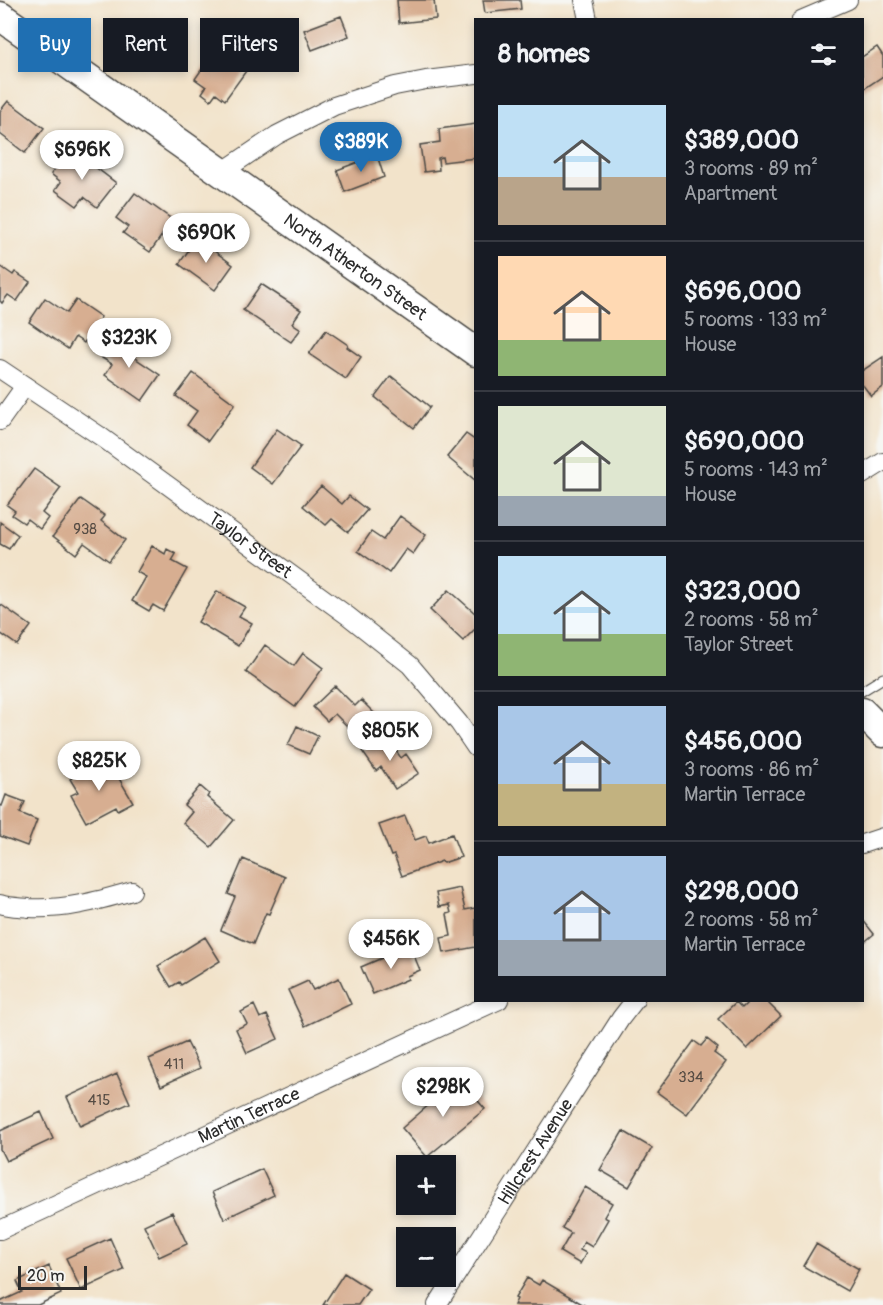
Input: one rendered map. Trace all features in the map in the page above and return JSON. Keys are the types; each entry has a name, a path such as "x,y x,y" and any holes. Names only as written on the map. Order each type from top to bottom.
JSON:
{"main road":[{"name":"North Atherton Street","path":"0,16 474,351"},
{"path":"864,714 883,733"}],"street":[{"path":"584,0 588,18"},
{"path":"806,18 848,0"},
{"path":"222,172 277,135 334,106 395,86 474,74"},
{"name":"Taylor Street","path":"0,369 100,436 348,616 410,665 459,723 474,745"},
{"path":"0,421 24,386"},
{"path":"864,475 883,462"},
{"path":"864,843 883,837"},
{"path":"0,904 49,909 83,905 132,891"},
{"name":"Martin Terrace","path":"0,1230 495,1002"},
{"name":"Hillcrest Avenue","path":"437,1305 633,1002"}],"lane":[{"path":"864,690 883,678"}],"building":[{"path":"397,0 434,0 436,19 399,23"},
{"path":"483,0 520,0 521,9 485,13"},
{"path":"341,16 349,36 312,50 304,30"},
{"path":"877,47 883,56 883,76 864,89 864,56"},
{"path":"200,72 245,72 225,100 216,93 211,100 202,93 206,87 195,79"},
{"path":"8,101 44,128 25,153 0,134 0,111"},
{"path":"474,124 474,158 443,162 442,157 438,158 439,170 424,172 420,145 440,142 439,129"},
{"path":"67,153 78,162 82,157 116,183 97,207 84,197 77,206 55,190 61,182 51,174"},
{"path":"377,155 384,177 345,192 337,170"},
{"path":"135,193 173,220 150,252 123,233 128,227 116,218"},
{"path":"197,238 233,265 215,290 179,264"},
{"path":"0,266 13,275 15,272 30,282 17,301 8,295 2,303 0,301"},
{"path":"261,284 301,310 292,323 301,329 291,342 243,310"},
{"path":"45,298 67,313 76,300 101,317 84,343 75,337 68,349 29,322"},
{"path":"326,330 361,357 346,379 309,354"},
{"path":"121,331 131,338 123,350 160,375 142,401 105,375 112,364 102,358"},
{"path":"883,357 883,387 871,396 864,387 864,370"},
{"path":"193,373 235,404 208,441 187,425 197,411 176,396"},
{"path":"391,376 430,407 414,428 375,397"},
{"path":"277,429 301,446 273,484 250,467"},
{"path":"466,434 474,440 474,479 447,457"},
{"path":"34,469 61,488 42,513 48,518 40,529 27,519 24,523 12,515 15,511 7,505"},
{"path":"321,486 342,504 349,496 367,510 348,532 332,519 326,525 303,506"},
{"path":"81,499 105,516 101,521 125,540 109,561 84,543 76,554 53,536"},
{"path":"400,516 426,535 413,554 406,549 389,573 358,551 371,532 383,540"},
{"path":"0,522 18,535 9,549 0,544"},
{"path":"152,546 165,554 167,549 176,554 172,561 187,569 163,611 153,605 149,611 132,601 146,577 137,572"},
{"path":"449,590 474,612 474,630 463,641 430,610"},
{"path":"217,591 245,607 239,616 252,623 238,646 198,622"},
{"path":"0,604 31,626 17,645 0,633"},
{"path":"265,645 294,666 303,653 323,668 295,707 246,672"},
{"path":"335,686 355,706 361,700 377,716 357,736 335,714 327,721 313,707"},
{"path":"297,726 318,736 309,754 288,745"},
{"path":"385,735 401,758 406,754 419,773 395,789 381,767 376,771 362,751"},
{"path":"93,765 97,773 111,765 133,802 118,810 116,806 86,822 71,795 78,792 70,779"},
{"path":"200,786 209,794 207,797 234,820 211,847 183,823 192,812 184,805"},
{"path":"6,795 25,802 20,813 37,820 27,846 0,836 0,805 2,806"},
{"path":"405,816 415,840 426,836 429,843 452,834 461,857 443,863 442,861 402,876 394,855 391,856 379,825"},
{"path":"243,859 285,877 253,944 221,930 235,897 228,894"},
{"path":"460,888 465,910 474,908 474,947 444,953 441,938 451,936 447,914 451,913 449,905 439,907 436,893"},
{"path":"864,922 874,934 864,942"},
{"path":"205,937 220,961 181,985 179,982 171,987 158,966"},
{"path":"410,946 420,970 407,976 408,979 373,994 361,967"},
{"path":"339,978 351,1004 305,1026 288,990 308,981 313,990"},
{"path":"736,1002 742,1008 748,1002 767,1002 781,1016 747,1049 718,1019"},
{"path":"254,1005 260,1018 267,1015 278,1039 247,1053 236,1029 247,1024 241,1012"},
{"path":"707,1039 718,1048 714,1053 726,1062 687,1114 657,1092 694,1041 701,1046"},
{"path":"187,1042 200,1068 161,1086 149,1059"},
{"path":"117,1074 130,1103 80,1126 67,1097"},
{"path":"459,1079 485,1109 429,1155 425,1155 402,1128"},
{"path":"41,1112 53,1139 6,1161 0,1149 0,1131"},
{"path":"623,1131 652,1148 629,1187 600,1170"},
{"path":"262,1169 274,1195 224,1219 212,1192"},
{"path":"585,1187 612,1203 604,1217 608,1219 592,1247 584,1242 580,1250 586,1253 580,1264 560,1252 571,1233 562,1228"},
{"path":"172,1212 187,1244 159,1257 144,1225"},
{"path":"110,1238 124,1270 81,1290 66,1258"},
{"path":"816,1244 859,1269 847,1291 803,1266"},
{"path":"49,1266 61,1294 38,1305 1,1305 0,1302 22,1292 17,1281"},
{"path":"344,1273 369,1289 358,1305 323,1305"},
{"path":"527,1278 539,1285 542,1280 584,1305 514,1305 517,1299 515,1298"}]}
